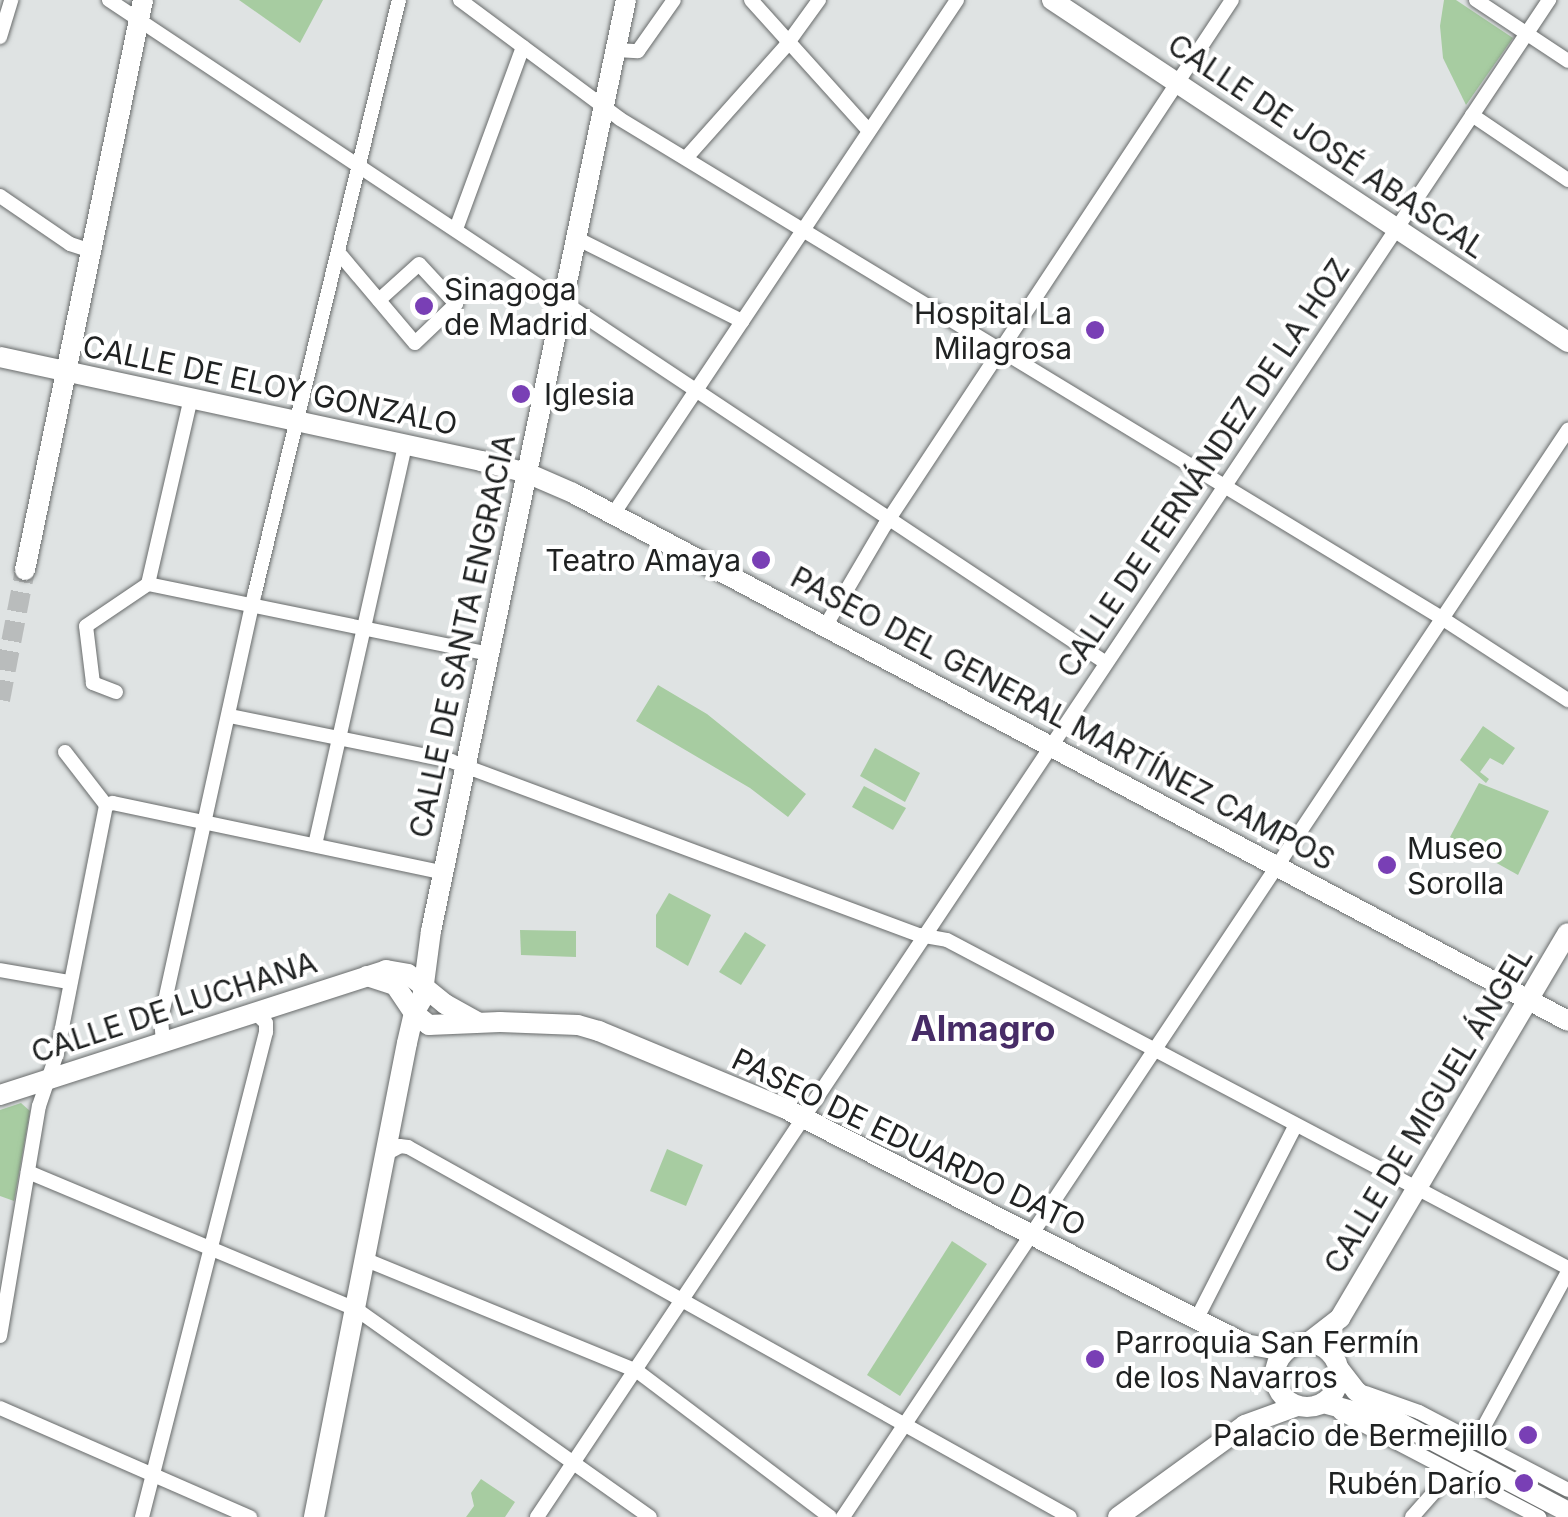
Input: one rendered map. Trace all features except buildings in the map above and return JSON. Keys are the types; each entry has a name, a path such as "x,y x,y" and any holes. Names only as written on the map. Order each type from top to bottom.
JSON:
{"main road":[{"name":"CALLE DE SANTA ENGRACIA","path":"314,1517 384,1156 414,1012 424,988 432,931 626,0"},
{"name":"CALLE DE JOSÉ ABASCAL","path":"1052,0 1568,342"},
{"path":"26,570 141,9"},
{"name":"CALLE DE ELOY GONZALO","path":"0,356 527,473"},
{"name":"PASEO DEL GENERAL MARTÍNEZ CAMPOS","path":"527,473 614,513 1568,1021"},
{"path":"376,973 410,959 432,931"},
{"name":"CALLE DE MIGUEL ÁNGEL","path":"1308,1343 1340,1318 1568,933"},
{"path":"376,973 403,971 478,1022"},
{"path":"376,973 395,985 414,1012"},
{"name":"CALLE DE LUCHANA","path":"0,1095 376,973"},
{"name":"PASEO DE EDUARDO DATO","path":"414,1012 429,1025 478,1022 588,1028 804,1118 1244,1344 1285,1351"},
{"name":"CALLE DE MIGUEL ÁNGEL","path":"1337,1366 1340,1318"},
{"path":"1245,1425 1275,1381 1285,1351 1308,1343 1321,1346 1356,1390 1402,1424 1568,1512"},
{"name":"PASEO DE EDUARDO DATO","path":"1244,1344 1275,1381"},
{"path":"1328,1404 1335,1391 1337,1366"},
{"path":"1275,1381 1297,1406"},
{"path":"1118,1517 1245,1425 1297,1406 1328,1404 1402,1424"}],"street":[{"path":"0,37 11,0"},
{"path":"109,0 141,9 456,230 1106,663"},
{"path":"163,1042 161,1019 252,604 399,0"},
{"path":"460,0 603,106 1440,617 1568,700"},
{"path":"616,50 636,52 674,0"},
{"path":"751,0 868,131"},
{"path":"686,158 789,42 819,0"},
{"path":"614,513 957,0"},
{"path":"826,626 890,518 1232,0"},
{"path":"1476,0 1568,61"},
{"name":"CALLE DE FERNÁNDEZ DE LA HOZ","path":"537,1517 1548,0"},
{"path":"456,230 522,47"},
{"path":"1472,115 1568,180"},
{"path":"0,196 70,244 92,251"},
{"path":"576,238 742,320"},
{"path":"338,252 415,343 456,304 419,264 379,300"},
{"path":"116,692 93,683 85,628 148,584 191,398"},
{"path":"843,1517 1156,1054 1440,617 1568,430"},
{"path":"315,845 405,445"},
{"path":"148,584 489,654"},
{"path":"230,716 467,766 924,936 947,940 1568,1270 1475,1443"},
{"path":"0,1336 28,1172 106,806 65,752"},
{"path":"106,806 113,803 444,873"},
{"path":"0,970 69,982"},
{"path":"142,1517 266,1032 266,1023 256,1012"},
{"path":"1196,1320 1296,1125"},
{"path":"384,1156 408,1147 1070,1517"},
{"path":"28,1172 356,1309 650,1517"},
{"path":"364,1260 637,1371 830,1517"},
{"path":"1356,1390 1420,1412 1568,1490"},
{"path":"1328,1404 1351,1420 1539,1517"},
{"path":"0,1408 250,1517"},
{"path":"1412,1517 1450,1473"}],"green space":[{"path":"239,0 323,0 300,43"},
{"path":"1444,0 1456,0 1513,38 1466,105 1443,58 1440,26"},
{"path":"658,685 707,714 806,794 788,817 750,788 636,721"},
{"path":"1483,726 1515,748 1503,765 1490,758 1480,772 1489,779 1486,783 1460,760"},
{"path":"875,748 920,773 905,802 860,776"},
{"path":"1479,783 1549,811 1518,875 1450,837"},
{"path":"864,786 906,808 893,830 852,807"},
{"path":"669,893 711,915 688,966 656,947 656,915"},
{"path":"520,930 576,931 576,957 521,955"},
{"path":"745,932 766,945 741,985 719,972"},
{"path":"21,1103 30,1111 14,1201 0,1196 0,1110"},
{"path":"667,1149 703,1165 686,1206 650,1191"},
{"path":"952,1241 987,1264 900,1396 867,1375"},
{"path":"481,1479 515,1502 505,1517 466,1517 474,1506 471,1493"}],"tunnel":[{"path":"0,700 25,570"}],"place":[{"name":"Sinagoga de Madrid","path":"424,306"},
{"name":"Hospital La Milagrosa","path":"1095,330"},
{"name":"Iglesia","path":"521,394"},
{"name":"Teatro Amaya","path":"761,560"},
{"name":"Museo Sorolla","path":"1387,865"},
{"name":"Parroquia San Fermín de los Navarros","path":"1095,1359"},
{"name":"Palacio de Bermejillo","path":"1528,1435"},
{"name":"Rubén Darío","path":"1524,1483"}],"district":[{"name":"Almagro","path":"983,1028"}]}
